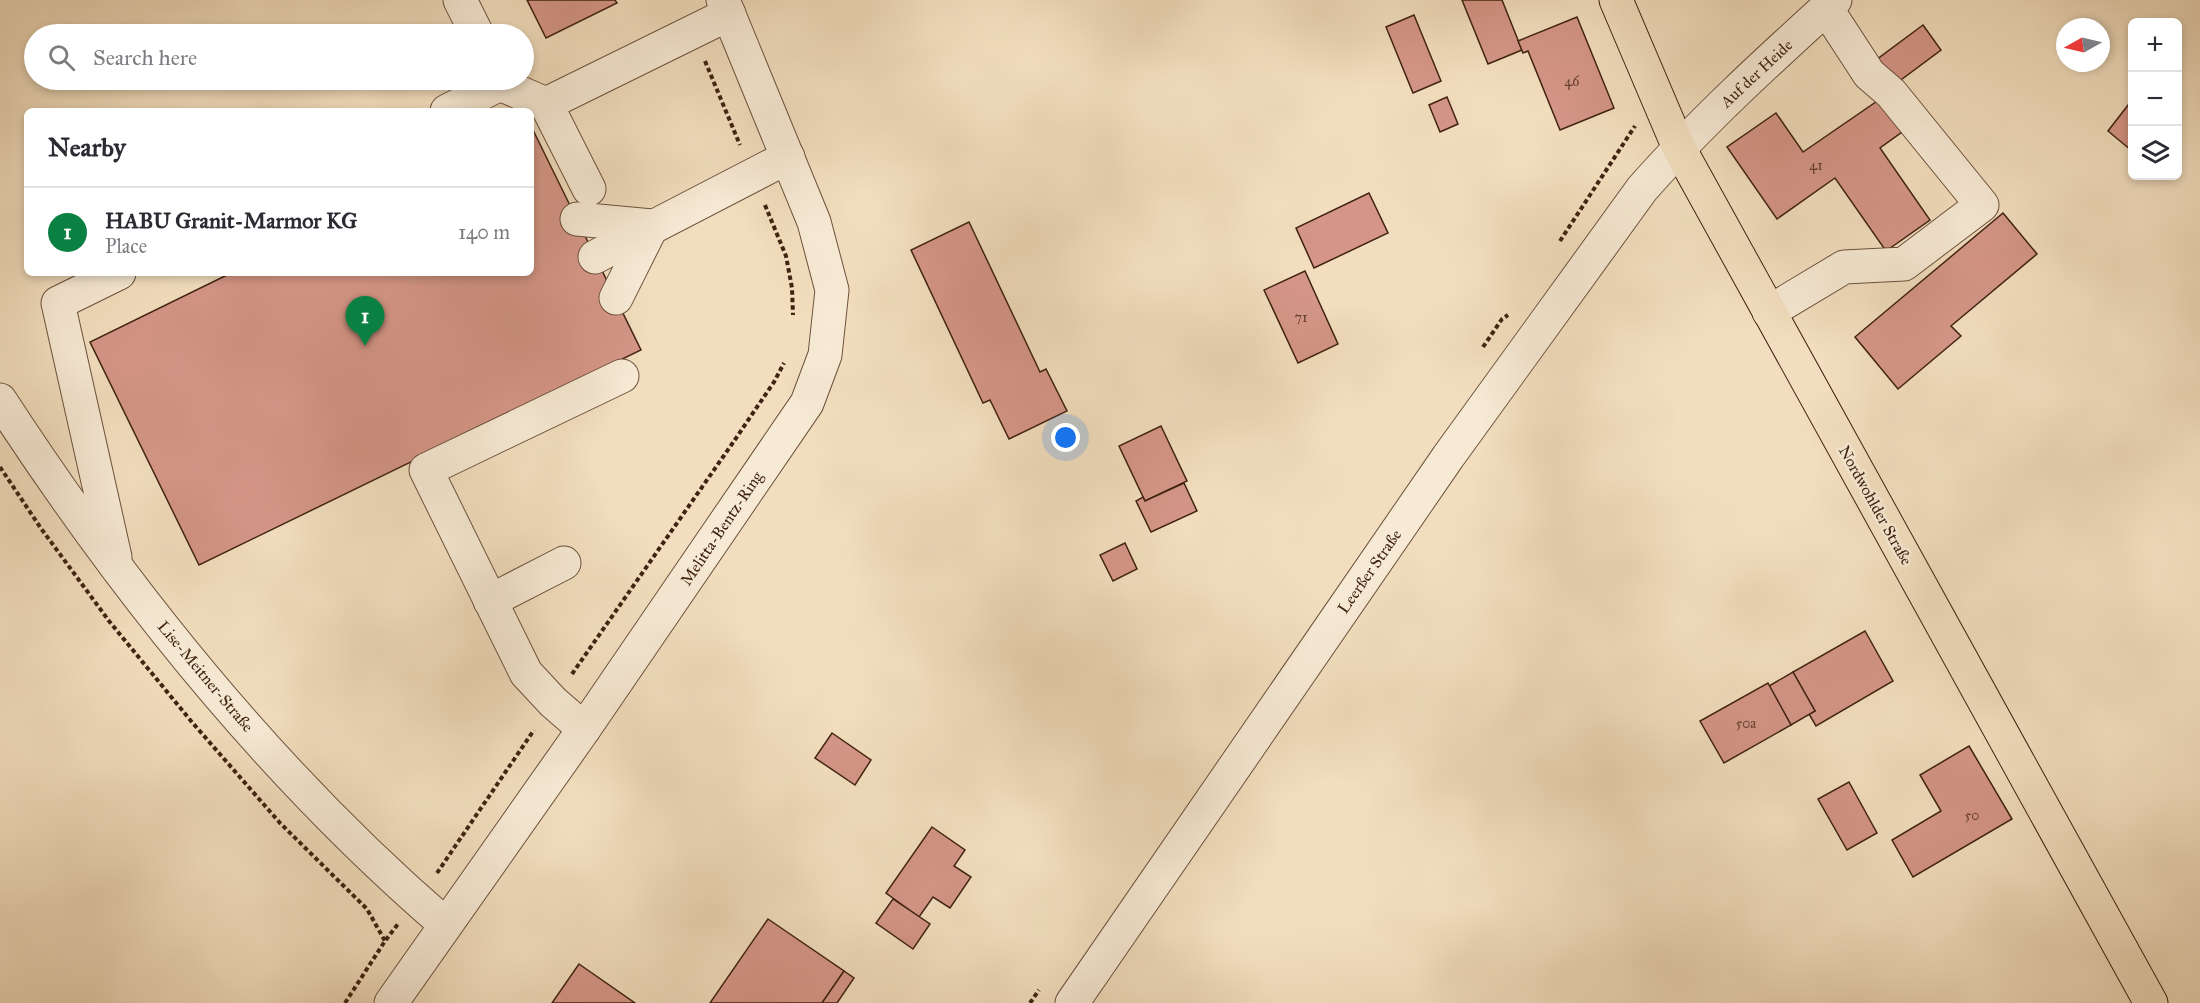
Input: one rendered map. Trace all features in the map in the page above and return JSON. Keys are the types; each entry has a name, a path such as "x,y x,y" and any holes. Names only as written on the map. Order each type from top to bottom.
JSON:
{"main road":[{"name":"Nordwohlder Straße","path":"1616,0 1679,148 2151,1003"}],"street":[{"path":"460,0 472,24"},
{"path":"1769,312 1844,267 1904,264 1982,205 1891,93 1869,74 1830,4"},
{"name":"Auf der Heide","path":"1679,148 1830,4"},
{"path":"546,104 693,32 726,7"},
{"name":"Melitta-Bentz-Ring","path":"391,1003 584,729 807,403 825,355 832,290 814,222 726,7"},
{"path":"452,108 485,90"},
{"path":"516,90 546,104 583,204 651,226"},
{"name":"Leerßer Straße","path":"1072,1003 1448,457 1642,189 1679,148"},
{"path":"595,257 788,157"},
{"path":"616,298 651,226"},
{"path":"113,276 58,303 118,569"},
{"path":"584,729 553,702 526,673 426,470 622,376"},
{"name":"Lise-Meitner-Straße","path":"0,400 40,461 118,569 219,694 314,800 383,871 445,924"},
{"path":"490,601 564,563"}],"path":[{"path":"693,32 786,256 792,288 793,317"},
{"path":"442,865 756,409 774,382 786,358"},
{"path":"345,1003 396,927"}],"building":[{"path":"527,0 615,0 617,3 546,38"},
{"path":"1462,0 1502,0 1522,50 1488,64"},
{"path":"1414,15 1441,81 1413,93 1386,27"},
{"path":"1577,17 1614,108 1560,130 1528,51 1523,53 1518,41"},
{"path":"1923,25 1941,50 1890,88 1872,63"},
{"path":"1886,95 1909,127 1880,148 1930,220 1886,251 1835,178 1777,219 1727,147 1776,113 1803,152"},
{"path":"1447,97 1458,124 1440,132 1429,105"},
{"path":"2128,105 2128,148 2108,131"},
{"path":"534,132 641,350 199,565 90,342 225,276 534,276"},
{"path":"1369,193 1388,233 1314,268 1296,228"},
{"path":"2003,213 2037,254 1951,326 1961,336 1898,389 1855,337"},
{"path":"969,222 1040,372 1046,369 1067,411 1009,439 990,400 983,403 911,250"},
{"path":"1305,271 1338,344 1298,363 1264,290"},
{"path":"1161,426 1187,481 1145,501 1119,446"},
{"path":"1184,483 1197,511 1151,532 1136,501 1143,497 1145,501"},
{"path":"1125,543 1137,569 1113,581 1100,555"},
{"path":"1865,631 1893,681 1816,726 1809,714 1815,711 1793,672"},
{"path":"1793,672 1815,711 1791,725 1769,686"},
{"path":"1768,683 1791,725 1724,763 1700,721"},
{"path":"832,733 871,760 855,785 815,758"},
{"path":"1969,746 2012,819 1913,877 1892,840 1941,811 1920,775"},
{"path":"1849,782 1877,833 1847,850 1818,799"},
{"path":"932,827 965,850 954,866 971,877 950,908 933,897 919,917 886,893"},
{"path":"893,899 930,924 913,949 876,923"},
{"path":"768,919 844,971 822,1003 710,1003"},
{"path":"579,964 635,1003 552,1003"},
{"path":"844,971 854,978 837,1003 822,1003"}],"place":[{"name":"HABU Granit-Marmor KG","path":"365,346"}]}
